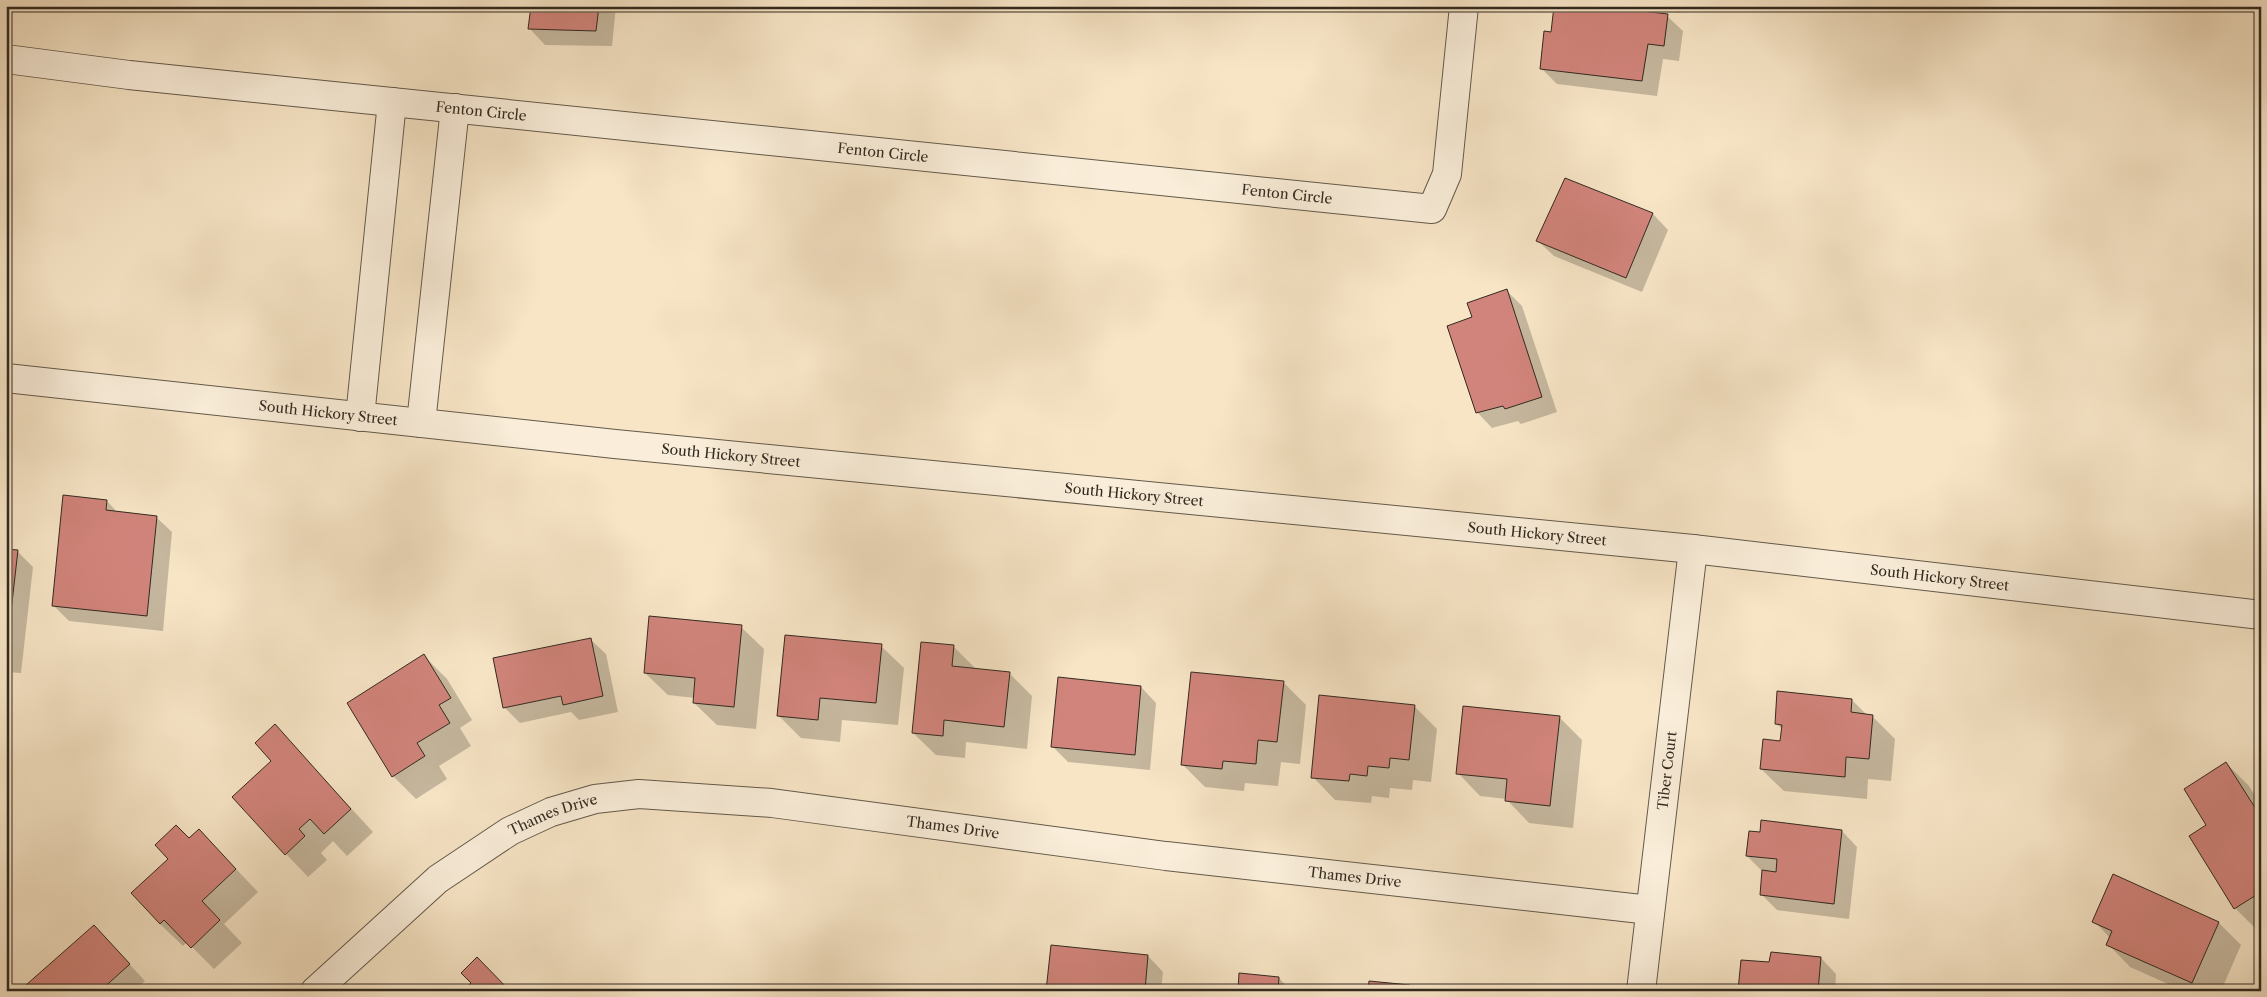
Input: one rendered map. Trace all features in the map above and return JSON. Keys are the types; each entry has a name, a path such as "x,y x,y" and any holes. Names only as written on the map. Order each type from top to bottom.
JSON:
{"street":[{"name":"Fenton Circle","path":"6,60 129,75 1432,209 1447,174 1464,6"},
{"path":"360,416 392,102"},
{"path":"421,423 455,108"},
{"name":"South Hickory Street","path":"6,378 616,444 1693,549 2261,615"},
{"name":"Tiber Court","path":"1641,991 1693,549"},
{"name":"Thames Drive","path":"315,991 438,879 510,831 560,809 595,799 640,794 772,803 1166,856 1650,910"}],"building":[{"path":"531,6 599,6 596,31 528,29"},
{"path":"1554,6 1597,6 1668,14 1664,46 1648,44 1642,81 1540,69 1544,31 1551,32"},
{"path":"1565,178 1653,213 1626,278 1536,241"},
{"path":"1507,289 1542,397 1505,409 1503,406 1476,413 1447,326 1472,317 1467,303"},
{"path":"63,495 107,500 106,510 157,516 147,616 52,606"},
{"path":"6,549 18,550 6,655"},
{"path":"649,616 742,625 734,707 693,703 695,678 644,673"},
{"path":"785,635 882,644 876,703 820,698 818,720 777,716"},
{"path":"591,638 603,696 563,705 561,696 503,708 493,658"},
{"path":"921,642 954,645 952,666 1010,672 1004,727 944,720 943,736 912,733"},
{"path":"424,654 451,698 439,705 450,723 417,743 425,756 392,777 347,703"},
{"path":"1191,672 1284,681 1277,742 1258,740 1256,764 1223,761 1222,769 1181,765"},
{"path":"1058,677 1141,686 1135,755 1051,747"},
{"path":"1777,691 1852,699 1851,712 1873,715 1869,759 1846,757 1845,777 1760,769 1763,739 1780,741 1782,725 1775,724"},
{"path":"1319,695 1415,705 1409,760 1390,758 1389,768 1368,766 1367,776 1350,774 1349,781 1311,778"},
{"path":"1463,706 1560,716 1550,806 1505,801 1507,779 1456,774"},
{"path":"275,724 351,809 324,834 310,819 299,829 305,836 285,855 232,797 271,761 255,743"},
{"path":"2226,762 2261,817 2261,892 2234,909 2189,836 2206,825 2184,789"},
{"path":"1761,820 1842,830 1834,904 1760,895 1762,870 1776,872 1777,859 1746,856 1749,831 1760,832"},
{"path":"176,825 189,838 199,829 236,869 202,901 220,920 191,948 164,920 160,924 131,893 168,859 155,845"},
{"path":"2113,874 2219,922 2192,983 2106,945 2112,931 2092,922"},
{"path":"94,925 130,964 100,991 31,991 26,985"},
{"path":"1051,945 1148,955 1145,991 1046,991"},
{"path":"1771,952 1821,957 1818,991 1738,990 1741,960 1769,962"},
{"path":"477,957 510,991 463,991 471,983 461,973"},
{"path":"1239,973 1279,977 1278,991 1238,991"},
{"path":"1369,981 1410,985 1409,991 1368,991"}]}
